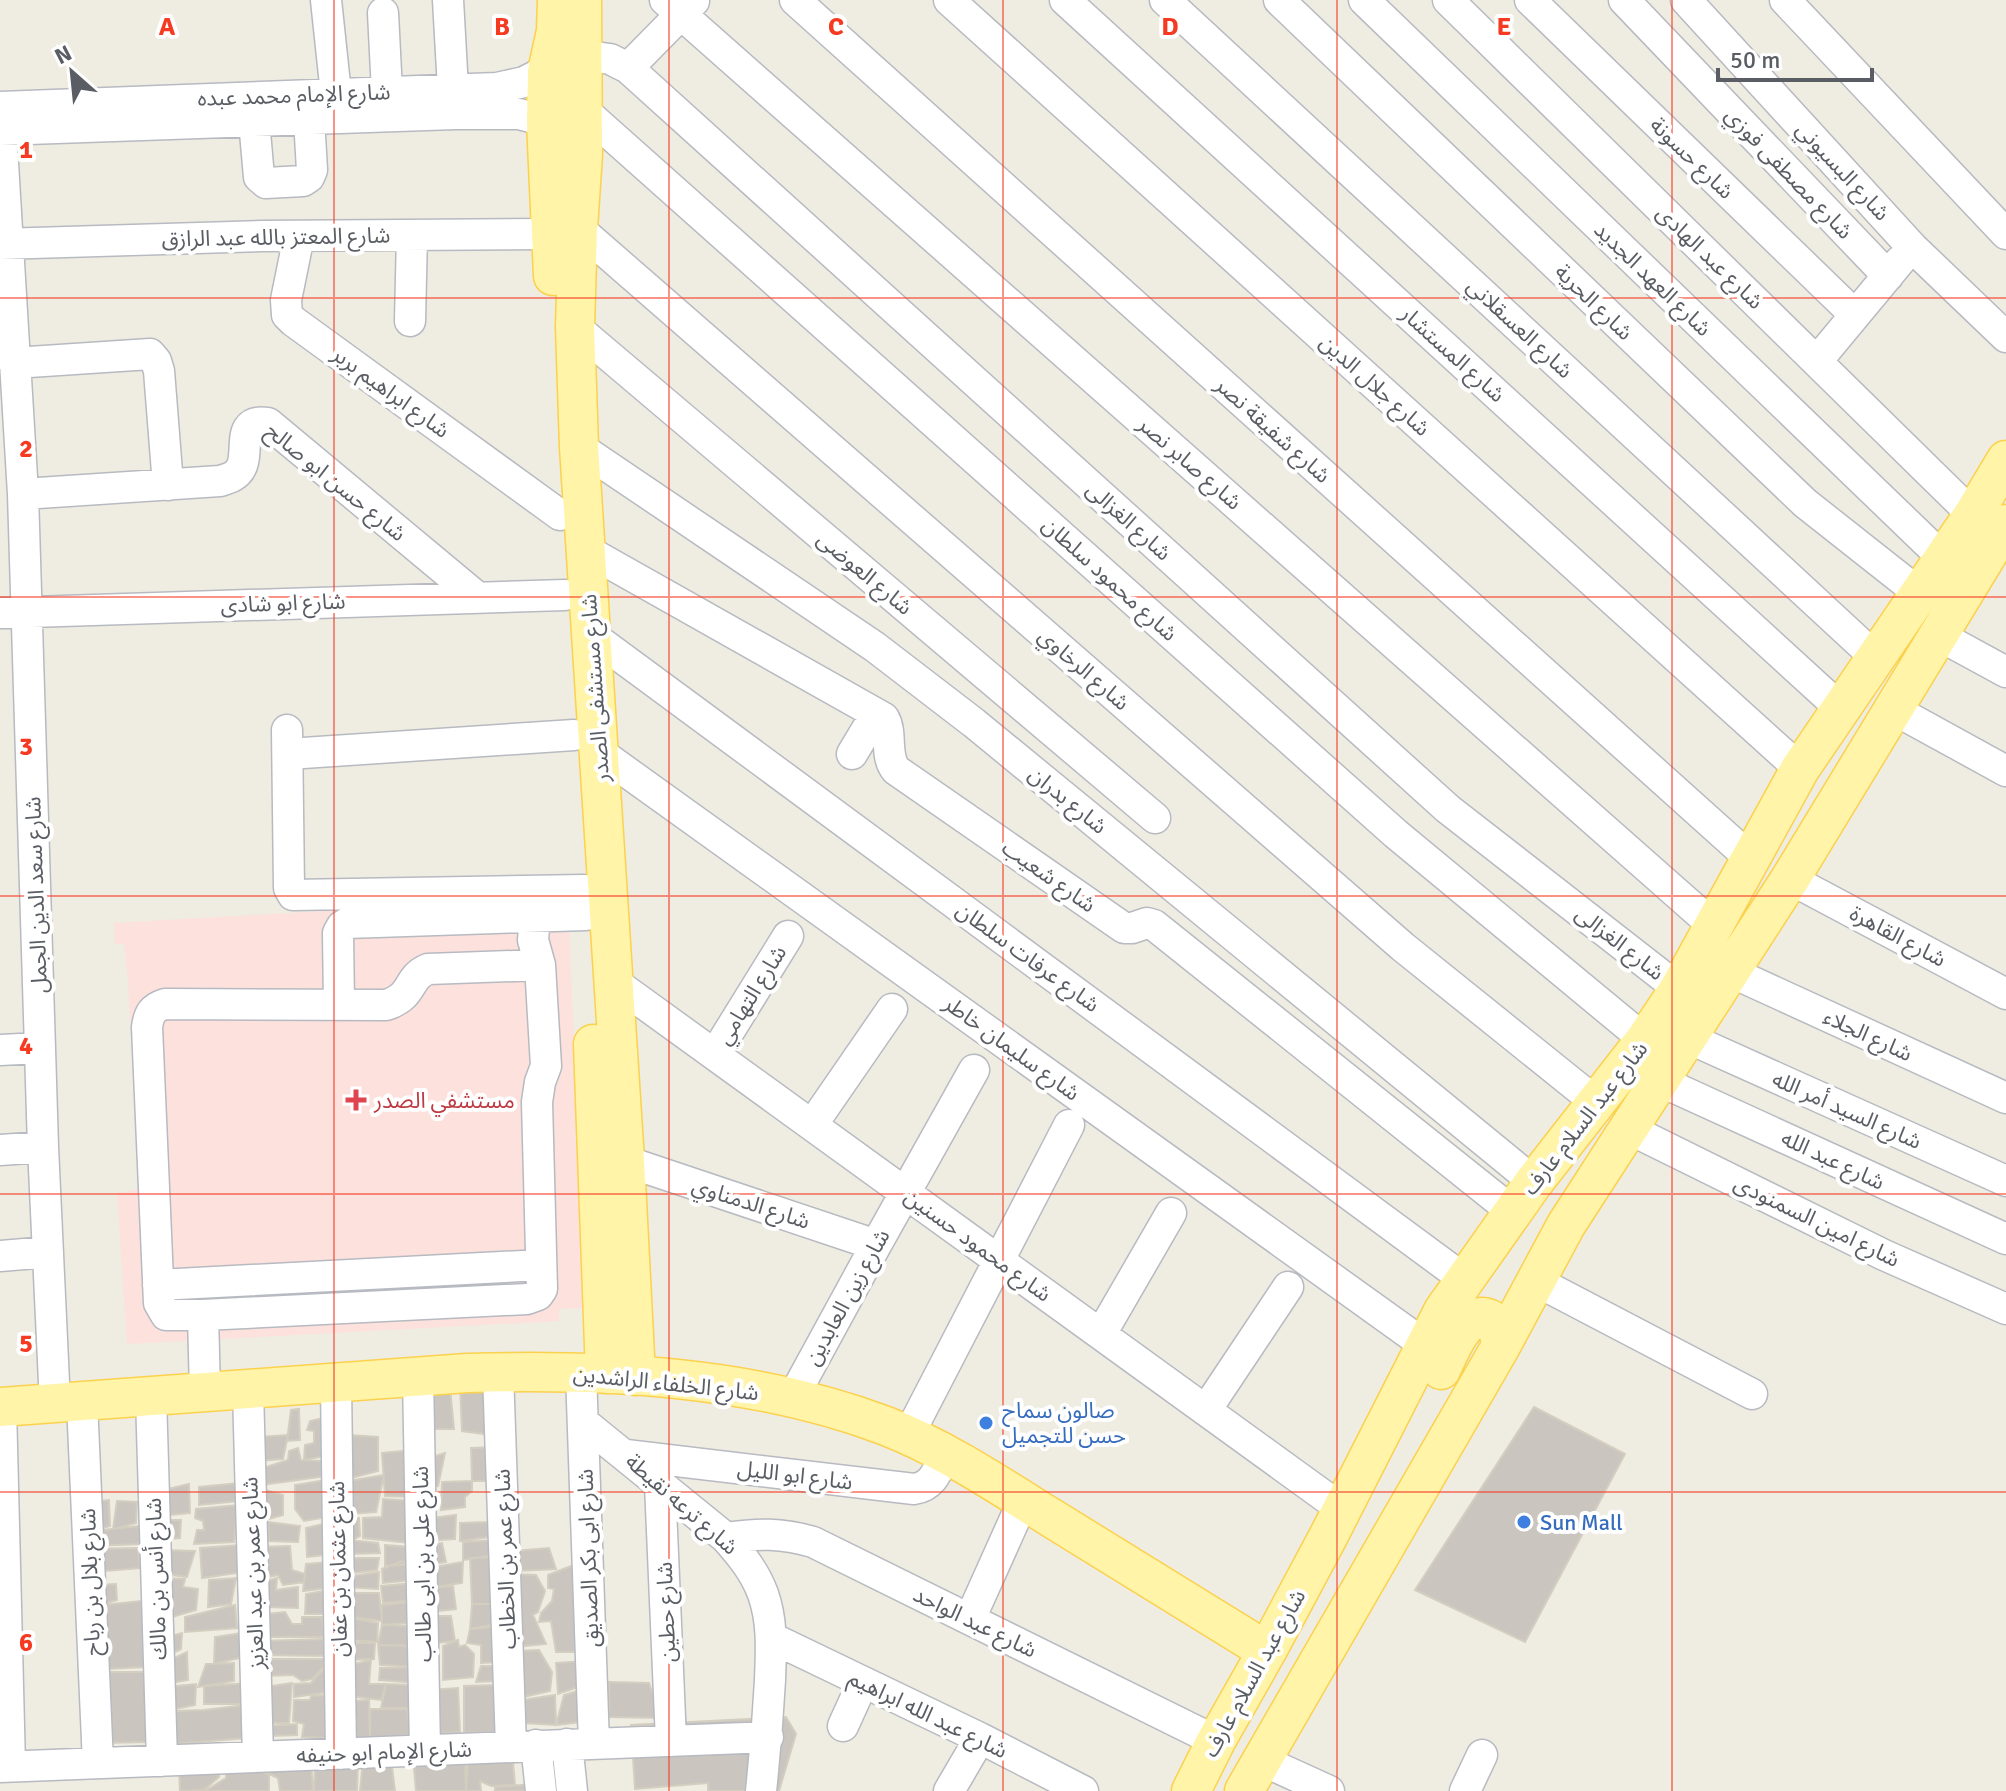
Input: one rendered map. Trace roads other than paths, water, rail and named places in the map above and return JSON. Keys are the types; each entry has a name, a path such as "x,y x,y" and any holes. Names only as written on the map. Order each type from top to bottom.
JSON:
{"main road":[{"name":"شارع مستشفى الصدر","path":"568,133 547,72 572,23"},
{"name":"شارع مستشفى الصدر","path":"572,23 560,515 565,595 587,743 614,982 625,1161 607,1374"},
{"name":"شارع مستشفى الصدر","path":"565,231 575,327 591,635 585,903 607,1374"},
{"name":"شارع عبد السلام عارف","path":"1252,1776 1501,1346 1566,1225 1790,879 1996,540 2006,460"},
{"name":"شارع عبد السلام عارف","path":"1191,1791 1342,1509 1443,1311 1523,1197 1645,1040 1679,989 1800,769 1943,558 1996,540"},
{"path":"1489,1245 1495,1263 1512,1269 1535,1255 1566,1225"},
{"path":"1395,1406 1429,1385 1468,1322 1484,1317 1492,1320 1497,1327 1501,1346"},
{"name":"شارع الخلفاء الراشدين","path":"1,1407 498,1372 607,1374 710,1384 792,1399 858,1417 946,1453 1267,1651"}],"street":[{"path":"326,0 336,94"},
{"path":"448,0 453,89"},
{"name":"شارع شفيقة نصر","path":"795,0 1751,859"},
{"name":"شارع جلال الدين","path":"949,0 1800,769"},
{"name":"شارع المستشار","path":"1065,0 1840,708"},
{"name":"شارع العسقلاني","path":"1165,0 1875,657"},
{"name":"شارع الحرية","path":"1279,0 1805,503 1919,593"},
{"name":"شارع العهد الجديد","path":"1364,0 1943,558"},
{"name":"شارع عبد الهادى","path":"1448,0 1996,540"},
{"name":"شارع حسونة","path":"1530,0 1855,315"},
{"name":"شارع مصطفى فوزي","path":"1624,0 1888,276"},
{"name":"شارع البسيوني","path":"1686,0 1912,247 2006,337"},
{"path":"1785,0 2006,234"},
{"path":"628,68 680,5"},
{"name":"شارع صابر نصر","path":"680,5 1715,927"},
{"path":"383,13 387,92"},
{"name":"شارع الغزالى","path":"572,23 595,57 610,59 628,68 1448,809 1679,989"},
{"name":"شارع الإمام محمد عبده","path":"0,130 309,119 498,101 524,82 547,72"},
{"name":"شارع الإمام محمد عبده","path":"0,107 453,89 498,101 519,114 568,133"},
{"path":"254,121 259,177 266,183 303,181 309,177 312,170 309,119"},
{"name":"شارع سعد الدين الجمل","path":"0,130 4,244 23,494 14,612 40,1048 48,1252 69,1403"},
{"name":"شارع محمود سلطان","path":"568,133 1396,834 1645,1040"},
{"name":"شارع المعتز بالله عبد الرازق","path":"4,244 565,231"},
{"name":"شارع الرخاوي","path":"565,231 1403,947 1597,1103"},
{"path":"410,321 412,235"},
{"name":"شارع ابراهيم بربر","path":"299,236 286,300 287,315 560,515"},
{"path":"1817,361 1912,247"},
{"name":"شارع العوضى","path":"575,327 1155,818"},
{"path":"14,363 150,354 159,371 168,485 23,494"},
{"name":"شارع حسن ابو صالح","path":"168,485 220,481 237,473 243,465 247,430 259,421 268,423 477,597"},
{"name":"شارع بدران","path":"579,447 875,647 974,723 1523,1197"},
{"path":"586,550 876,714 852,754"},
{"name":"شارع ابو شادى","path":"14,612 565,595"},
{"name":"شارع عرفات سلطان","path":"591,635 1464,1279"},
{"path":"1938,635 2006,672"},
{"path":"1893,709 2006,771"},
{"name":"شارع شعيب","path":"876,714 887,723 890,761 896,770 1124,928 1147,923 1154,925 1523,1197"},
{"path":"585,903 293,895 289,888 288,742 587,743"},
{"name":"شارع سليمان خاطر","path":"587,743 1425,1345"},
{"name":"شارع القاهرة","path":"1790,879 2006,994"},
{"path":"339,1005 338,933 342,926 355,921 535,917 585,903"},
{"path":"535,917 533,940 540,965 546,1066 537,1102 542,1289 533,1298 527,1299 166,1315 159,1303 147,1027 149,1016 156,1007 165,1004 386,1005 405,995 414,978 428,969 540,965"},
{"path":"421,920 428,969"},
{"name":"شارع التهامي","path":"715,1054 788,936"},
{"name":"شارع الجلاء","path":"1731,972 2006,1098"},
{"name":"شارع محمود حسنين","path":"614,982 1342,1509"},
{"path":"812,1125 892,1009"},
{"name":"شارع السيد أمر الله","path":"1688,1038 2006,1181"},
{"path":"0,1050 40,1048"},
{"name":"شارع زين العابدين","path":"792,1399 974,1070"},
{"name":"شارع عبد الله","path":"1660,1081 2006,1239"},
{"path":"908,1436 1069,1125"},
{"name":"شارع امين السمنودى","path":"1629,1129 1884,1255 2006,1309"},
{"path":"0,1150 43,1147"},
{"name":"شارع الدمناوي","path":"625,1161 876,1245"},
{"path":"1101,1334 1171,1213"},
{"path":"0,1256 48,1252"},
{"path":"158,1285 541,1265"},
{"path":"1536,1281 1752,1394"},
{"path":"1206,1410 1288,1287"},
{"path":"203,1315 205,1393"},
{"name":"شارع عمر بن الخطاب","path":"498,1372 524,1746 541,1791"},
{"name":"شارع ابى بكر الصديق","path":"572,1791 580,1744 583,1422 607,1374"},
{"name":"شارع على بن ابى طالب","path":"418,1377 425,1750"},
{"name":"شارع عثمان بن عفان","path":"336,1384 341,1754"},
{"name":"شارع عمر بن عبد العزيز","path":"248,1390 258,1757"},
{"name":"شارع أنس بن مالك","path":"151,1397 162,1761"},
{"name":"شارع بلال بن رباح","path":"69,1403 98,1763"},
{"path":"1,1407 5,1767"},
{"name":"شارع ترعه نقيطة","path":"583,1422 726,1538 754,1574 763,1594 772,1638 768,1737 761,1791"},
{"name":"شارع ابو الليل","path":"625,1455 914,1489 933,1480 946,1453"},
{"name":"شارع حطين","path":"660,1484 671,1741"},
{"path":"970,1619 1023,1501"},
{"name":"شارع عبد الواحد","path":"726,1538 768,1534 789,1535 813,1542 1216,1741"},
{"name":"شارع عبد الله ابراهيم","path":"772,1638 1083,1791"},
{"path":"843,1726 863,1682"},
{"name":"شارع الإمام ابو حنيفه","path":"5,1767 768,1737"},
{"path":"949,1791 980,1738"},
{"path":"1465,1791 1482,1755"},
{"path":"1252,1776 1329,1791"}],"place":[{"name":"مستشفي الصدر","path":"356,1100"},
{"name":"صالون سماح حسن للتجميل","path":"986,1423"},
{"name":"Sun Mall","path":"1524,1522"}]}
